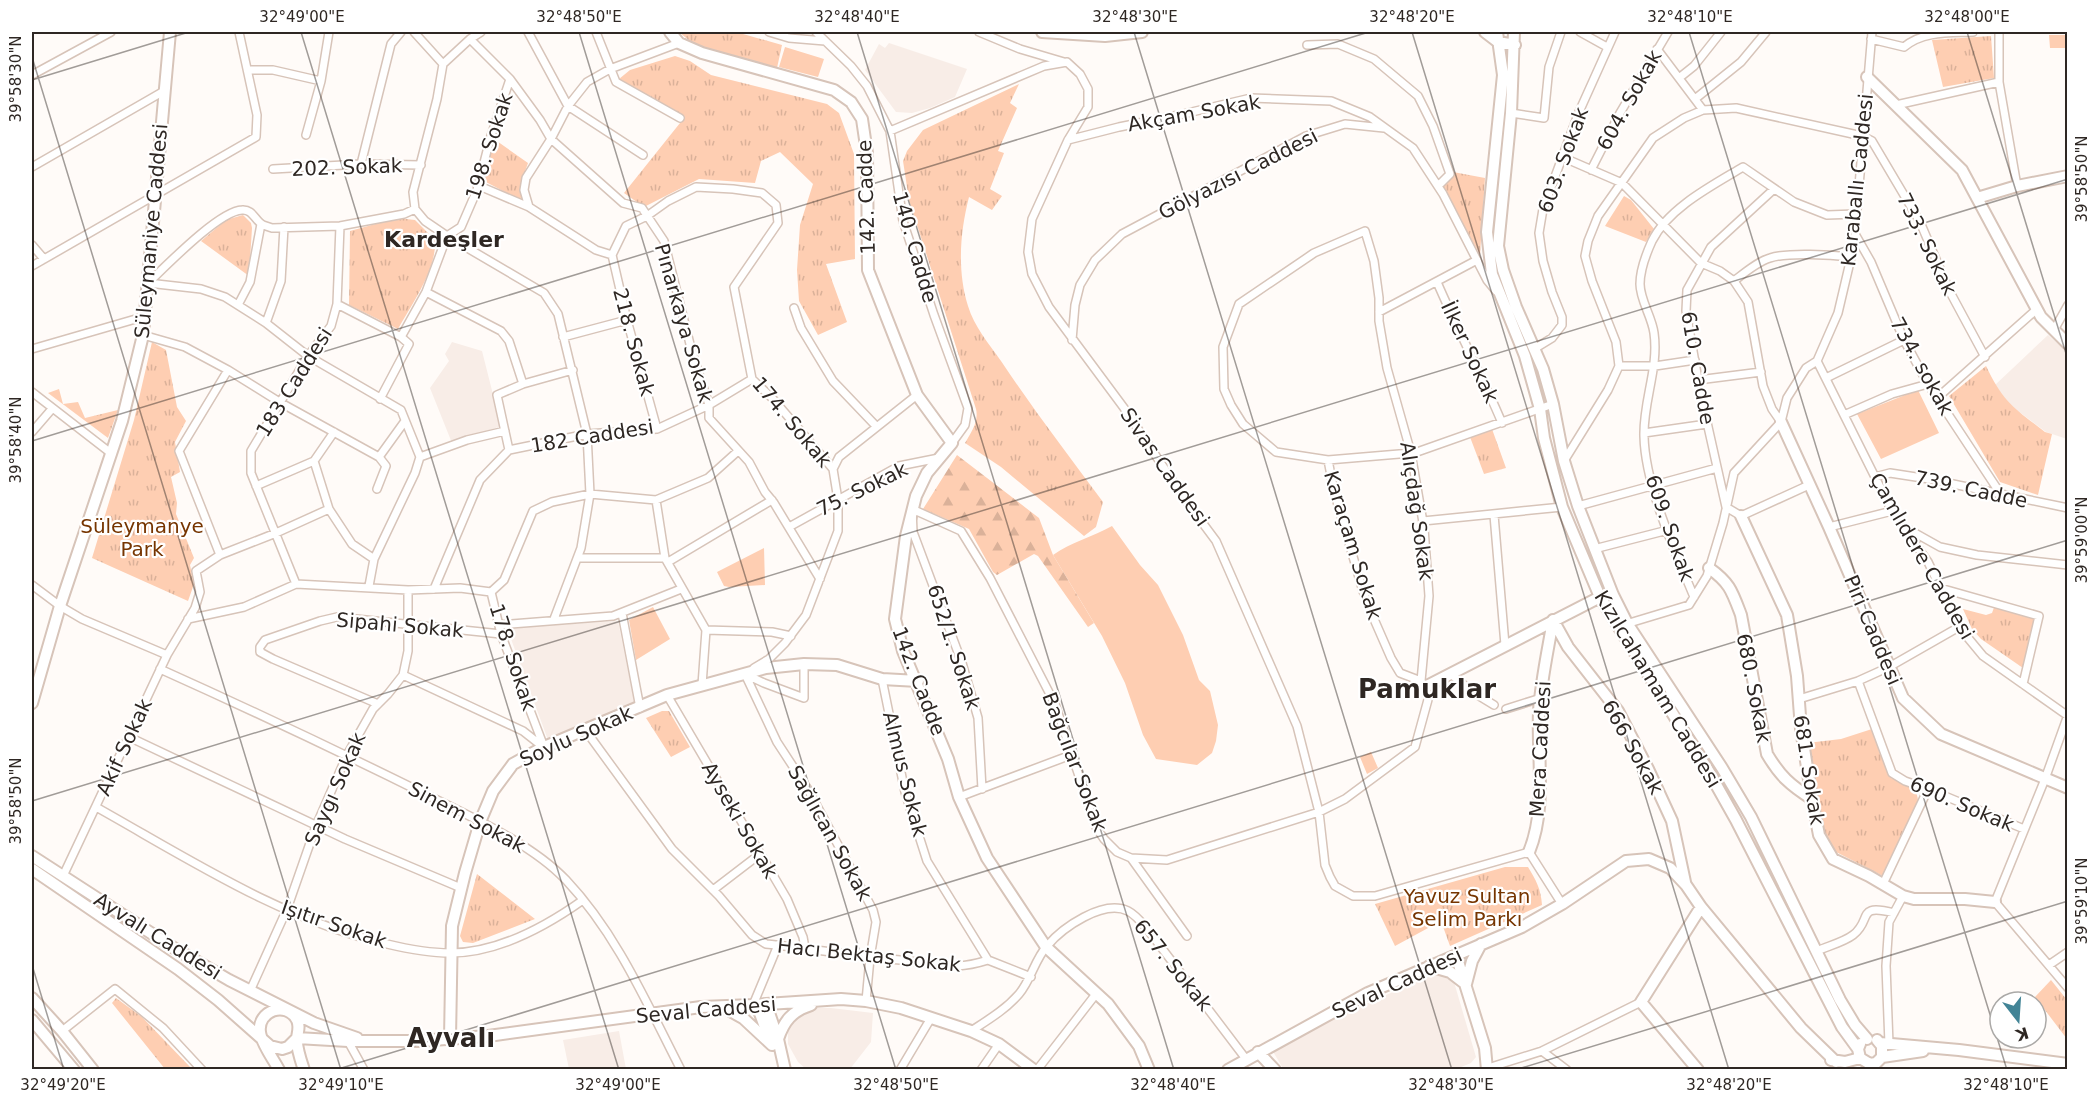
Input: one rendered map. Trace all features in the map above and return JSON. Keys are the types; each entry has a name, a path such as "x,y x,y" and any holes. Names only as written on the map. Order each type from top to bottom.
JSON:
{"main road":[{"name":"Süleymaniye Caddesi","path":"32,703 60,606 135,376 146,316 154,195 170,32"},
{"path":"670,32 679,43"},
{"path":"1042,32 1105,36 1142,32"},
{"path":"1485,32 1515,45"},
{"name":"Kızılcahamam Caddesi","path":"1514,32 1511,112 1498,246 1506,279 1543,369 1553,404 1564,461 1578,506 1622,625 1736,820 1837,1017 1859,1054"},
{"name":"Kızılcahamam Caddesi","path":"1498,37 1503,75 1487,232 1492,274 1497,292 1525,356 1562,507 1600,597 1722,768 1751,817 1844,1006 1855,1025 1867,1039"},
{"name":"142. Cadde","path":"679,43 730,62 834,90 851,102 862,119 867,153 868,270 917,395 952,443 927,473 912,509 906,536 895,619 903,651 918,681 948,759 959,797 987,858 1046,947 1108,1004 1139,1046 1149,1070"},
{"path":"1867,77 1962,170 2041,317 2067,344"},
{"path":"1977,198 2017,186 2067,176"},
{"name":"Piri Caddesi","path":"1781,422 1903,698 1941,734 2067,788"},
{"name":"681. Sokak","path":"1741,516 1787,615 1812,799 1819,836 1833,859 1903,896 1995,902"},
{"name":"680. Sokak","path":"1709,568 1725,580 1741,615 1767,754 1779,774 1790,785 1812,799"},
{"path":"1423,684 1451,674 1611,592"},
{"name":"Mera Caddesi","path":"1529,852 1534,839 1540,797 1540,698 1553,620"},
{"name":"666 Sokak","path":"1553,620 1568,647 1618,711 1648,769 1672,821 1686,885"},
{"name":"Soylu Sokak","path":"450,1038 452,927 480,822 493,791 513,764 544,747 667,695 766,668 804,664 837,665 882,679 918,681"},
{"name":"Ayvalı Caddesi","path":"32,856 174,948 288,1011"},
{"name":"Seval Caddesi","path":"1228,1070 1368,993 1522,927 1562,904 1626,861 1649,859 1670,868 1686,885 1701,907 1802,1028 1815,1049 1824,1058 1841,1064 1859,1054"},
{"name":"Ayvalı Caddesi","path":"32,869 178,969 218,1000 265,1043"},
{"path":"1698,1070 1641,1002 1701,907"},
{"path":"1466,985 1472,961 1481,944"},
{"path":"1456,955 1485,1048 1487,1069"},
{"path":"1429,966 1450,972 1466,985"},
{"path":"32,998 93,1070"},
{"name":"Seval Caddesi","path":"297,1038 418,1041 488,1035 702,1006 759,1005 841,999 901,1008 971,1030 999,1044 1036,1070"},
{"path":"775,1042 789,1016 801,1008 825,1000"},
{"path":"759,1005 783,1064"},
{"path":"722,1006 743,1018 775,1042"},
{"name":"Ayvalı Caddesi","path":"279,1070 259,1030 263,1017 275,1010 288,1011"},
{"path":"288,1011 297,1020 299,1026 297,1038 304,1070"},
{"name":"Seval Caddesi","path":"288,1011 314,1023 363,1040"},
{"path":"32,1020 74,1070"},
{"path":"265,1043 282,1049 297,1038"},
{"path":"1941,1048 1882,1057 1869,1067 1859,1054 1861,1043 1867,1039 1874,1039 1885,1043 1941,1048 2067,1064"},
{"path":"1882,1057 1885,1043"},
{"path":"1258,1052 1275,1070"}],"street":[{"path":"32,75 111,32"},
{"path":"32,266 256,137 257,115 239,32"},
{"path":"306,135 321,81 328,32"},
{"path":"362,164 391,44 401,32"},
{"path":"414,32 443,64"},
{"path":"481,32 443,64 437,99 413,192 415,209 425,221 447,236 544,293 558,314 587,434 590,494 581,548 554,620"},
{"path":"528,32 568,106 643,155"},
{"path":"596,32 616,82 680,118"},
{"path":"769,32 789,38 826,41"},
{"name":"140. Cadde","path":"816,32 867,86 890,131 903,220 968,408 965,424 952,443"},
{"path":"979,32 1020,48 1067,62"},
{"path":"1511,112 1544,118 1549,67 1561,32"},
{"path":"1580,32 1607,47"},
{"name":"603. Sokak","path":"1534,349 1552,338 1562,325 1562,317 1543,261 1539,233 1543,209 1579,112 1615,32"},
{"name":"604. Sokak","path":"1591,170 1668,32"},
{"path":"1679,78 1694,66 1721,32"},
{"path":"1695,99 1741,62 1765,32"},
{"path":"1872,35 1904,47 1914,39 1933,34 1973,32"},
{"path":"1999,32 1999,82 2017,186"},
{"name":"Karaballı Caddesi","path":"1694,597 1707,576 1734,473 1781,422 1787,398 1806,368 1817,361 1838,314 1855,234 1872,35"},
{"path":"470,39 510,79 551,139 623,203 642,208 647,216"},
{"path":"529,207 524,190 526,178 551,139 568,106 587,82 610,69 679,43"},
{"path":"1307,45 1338,44 1374,59 1418,96 1433,126 1450,174 1438,186"},
{"path":"1657,49 1703,110"},
{"path":"890,131 1044,66 1067,62"},
{"name":"Sivas Caddesi","path":"1067,62 1080,74 1088,89 1088,107 1068,140 1032,219 1028,252 1032,274 1049,307 1124,408 1184,498 1216,541 1297,726 1318,812 1325,865 1335,886 1353,896 1375,896 1529,852"},
{"path":"248,70 273,70 321,81"},
{"name":"198. Sokak","path":"380,399 409,344 401,337 426,292 447,236 461,228 510,79"},
{"path":"1896,105 1999,82"},
{"path":"32,167 164,91"},
{"name":"Akçam Sokak","path":"1068,140 1251,98 1331,101 1370,117 1387,129"},
{"path":"1564,461 1608,390 1619,366 1616,342 1592,281 1585,256 1588,241 1598,216 1653,138 1684,118 1703,110 1736,108 1862,136"},
{"name":"Gölyazısı Caddesi","path":"1072,340 1075,305 1080,285 1095,260 1122,234 1306,136 1345,124 1387,129 1413,148 1438,186 1487,280 1497,292"},
{"name":"733. Sokak","path":"1862,136 1872,141 1920,222 1950,292 1985,357"},
{"path":"1562,157 1622,183 1701,263 1734,281 1748,302 1763,386 1772,409 1781,422"},
{"name":"202. Sokak","path":"273,169 362,164 421,165"},
{"name":"609. Sokak","path":"1694,597 1652,485 1644,432 1649,389 1655,366 1654,332 1640,285 1652,241 1663,223 1712,185 1743,167 1794,202 1827,215 1856,214"},
{"path":"477,185 529,207 596,250 612,255"},
{"name":"174. Sokak","path":"612,255 626,226 696,187 762,193 776,205 778,223 734,287 752,379 773,399 833,469 838,500 838,531 806,615 769,659 745,674"},
{"name":"610. Cadde","path":"1726,507 1698,380 1686,311 1688,290 1711,247 1774,189"},
{"path":"148,283 189,244 230,213 243,210 253,213 261,224 272,228 340,226 405,214 415,209"},
{"name":"Pınarkaya Sokak","path":"647,216 664,241 692,352 709,405 709,418 749,462 765,492 820,579"},
{"path":"238,305 250,282 261,224"},
{"name":"183 Caddesi","path":"296,584 251,473 251,451 308,356 331,326 337,304 340,226"},
{"path":"266,323 281,281 284,227"},
{"name":"Alıçdağ Sokak","path":"1318,812 1345,799 1415,747 1429,696 1423,684 1429,596 1423,521 1411,453 1387,368 1379,321 1379,298 1374,261 1365,231 1314,254 1239,304 1223,347 1224,389 1243,424 1276,452 1328,460"},
{"name":"734. sokak","path":"1855,234 1871,262 1904,340 1928,384 2000,493"},
{"path":"32,245 44,259"},
{"path":"1734,281 1770,258 1826,254 1851,256"},
{"name":"218. Sokak","path":"612,255 657,429"},
{"path":"1379,312 1478,260"},
{"name":"İlker Sokak","path":"1437,282 1468,351 1482,374 1502,423"},
{"path":"148,283 201,289 225,297 266,323 308,356 400,410 420,457 415,473 374,559 369,586"},
{"path":"426,292 501,332 509,341 523,384"},
{"path":"337,304 401,337"},
{"path":"2054,330 2067,305"},
{"path":"795,308 801,328 833,381 876,426"},
{"path":"1937,398 2037,309"},
{"path":"32,349 146,316"},
{"path":"563,338 627,320"},
{"path":"143,335 185,347 228,370 280,403 379,457 386,466 377,489"},
{"path":"1826,378 1904,340"},
{"path":"1619,366 1655,366 1695,360"},
{"name":"Çamlıdere Caddesi","path":"1817,361 1893,511 1928,562 1959,627 1983,656 2067,715"},
{"path":"228,370 178,451 220,555 329,509"},
{"path":"509,450 497,395 523,384 573,370"},
{"path":"1698,380 1761,372"},
{"name":"182 Caddesi","path":"434,589 480,480 509,450 587,434 657,429 709,405 752,379"},
{"path":"1844,415 1892,394 1928,384"},
{"path":"32,392 51,410 111,454"},
{"path":"833,469 839,457 917,395"},
{"path":"1328,460 1411,453 1553,404"},
{"path":"32,432 51,410"},
{"path":"379,457 405,421"},
{"path":"1644,432 1707,424"},
{"path":"420,457 467,440 505,431"},
{"path":"256,486 314,461 334,432"},
{"name":"178. Sokak","path":"544,747 501,634 491,592 504,580 532,511 552,502 590,494 656,500 708,478 738,451"},
{"name":"75. Sokak","path":"789,527 899,466 939,458"},
{"name":"Karaçam Sokak","path":"1328,460 1334,491 1370,610 1400,673 1423,684"},
{"path":"314,461 329,509 352,544 374,559"},
{"path":"1578,506 1717,468"},
{"name":"739. Cadde","path":"1875,477 1890,473 1965,485 2067,508"},
{"path":"1726,507 1741,516 1809,484"},
{"path":"656,500 666,560 706,630 702,685"},
{"path":"578,558 666,560 772,500"},
{"path":"1423,521 1562,507"},
{"name":"Bağcılar Sokak","path":"912,509 961,531 990,578 1055,704 1096,827 1117,852 1131,858 1187,936"},
{"name":"652/1. Sokak","path":"912,509 913,532 962,663 978,718 982,789"},
{"path":"1829,527 1893,511"},
{"path":"1494,515 1505,645"},
{"path":"1903,527 1940,547 1977,555 2067,565"},
{"path":"1594,549 1668,530"},
{"name":"Akif Sokak","path":"63,876 160,669 195,608 200,592 196,571 220,555"},
{"path":"188,619 244,607 296,584 369,586 408,590 460,588 491,592"},
{"path":"32,585 82,619 167,655"},
{"path":"1940,588 2039,616 2023,684"},
{"path":"499,625 613,616 681,589"},
{"path":"408,590 408,651 403,675 523,731 544,747"},
{"path":"1622,625 1689,605 1694,597"},
{"path":"622,613 640,708"},
{"name":"Sipahi Sokak","path":"378,704 273,659 260,652 260,647 265,640 338,617 501,634"},
{"path":"1799,699 1858,681 1889,667 1959,627"},
{"path":"706,630 772,632 790,636"},
{"path":"745,674 804,698 804,664"},
{"name":"Sinem Sokak","path":"160,669 300,732 525,847 565,878 620,952 681,1070"},
{"name":"Sağlıcan Sokak","path":"745,674 777,742 809,791 873,910 876,922 866,1001"},
{"path":"1451,674 1471,691 1494,705"},
{"name":"Saygı Sokak","path":"250,991 287,909 316,826 347,755 373,710 403,675"},
{"name":"Almus Sokak","path":"882,679 905,792 927,861 988,960"},
{"name":"690. Sokak","path":"1858,681 1892,772 1905,781 2024,830"},
{"name":"Ayseki Sokak","path":"667,695 787,899 805,948"},
{"path":"1506,709 1540,698"},
{"path":"2067,715 2045,779 1995,902 2067,988"},
{"name":"Hacı Bektaş Sokak","path":"586,731 672,849 752,935 766,944 948,967 968,966 988,960 1031,977"},
{"path":"129,737 316,826 461,888"},
{"path":"959,797 1071,754"},
{"path":"1883,884 1928,789"},
{"name":"Işıtır Sokak","path":"96,807 256,896 314,922 363,939 412,950 451,953 485,948 526,935 560,917 583,900"},
{"path":"1131,858 1167,860 1318,812"},
{"path":"1529,852 1562,904"},
{"path":"712,890 760,854"},
{"path":"1885,1043 1889,922 1903,896"},
{"name":"657. Sokak","path":"1046,947 1081,917 1112,908 1126,910 1135,916 1164,949 1246,1059"},
{"path":"1817,951 1854,935 1871,910 1894,913"},
{"path":"759,1005 778,945"},
{"path":"971,1030 999,1013 1019,994 1031,977 1046,947"},
{"path":"2049,965 2067,952"},
{"path":"62,1031 115,989 163,1028 202,1070"},
{"path":"1036,1070 1096,994"},
{"path":"1487,1069 1542,1051 1641,1002"},
{"path":"900,1070 931,1018"},
{"path":"348,1041 364,1070"},
{"path":"981,1070 999,1044"},
{"path":"1542,1051 1567,1070"}],"shaded area":[{"path":"889,43 967,69 955,97 912,113 896,112 865,70 879,44 885,48"},
{"path":"2048,335 2067,352 2067,439 2046,432 2010,405 1995,385"},
{"path":"452,342 482,351 501,426 452,443 430,388 449,361 445,354"},
{"path":"618,621 635,706 548,740 507,628"},
{"path":"1437,973 1454,982 1476,1057 1471,1063 1456,1069 1284,1070 1272,1050 1319,1024"},
{"path":"814,1008 873,1013 871,1042 850,1069 806,1069 798,1062 788,1044 788,1024 798,1014"},
{"path":"619,1031 626,1069 569,1069 563,1040"}],"green space":[{"path":"679,32 736,32 782,45 777,68 712,51 689,40"},
{"path":"2049,35 2067,35 2067,48 2050,48"},
{"path":"1991,36 1994,78 1943,87 1932,40"},
{"path":"785,47 824,59 818,77 779,67"},
{"path":"675,56 690,61 711,75 827,104 839,113 854,154 855,259 826,264 847,322 818,335 799,301 797,270 800,225 813,184 780,152 761,161 755,183 699,179 644,207 624,193 684,118 619,79 630,70"},
{"path":"1019,84 1010,103 1017,108 998,151 1004,153 990,189 1002,196 992,210 969,197 962,238 962,279 971,313 982,335 1103,502 1096,527 1084,536 1001,467 965,443 975,423 976,409 909,200 903,161 907,151 923,130"},
{"path":"494,139 528,163 521,187 522,201 486,182"},
{"path":"1453,172 1485,178 1480,255 1442,186"},
{"path":"1624,196 1631,200 1654,229 1646,242 1605,226"},
{"path":"243,215 251,223 252,228 249,276 201,241 226,220"},
{"path":"397,218 415,220 435,240 435,251 428,274 398,329 349,305 350,231"},
{"name":"Süleymanye Park","path":"152,342 166,350 177,407 186,421 175,442 180,472 171,477 177,503 176,514 194,558 190,565 194,584 188,601 92,558 134,420"},
{"path":"1986,366 2004,397 2045,432 2052,434 2038,495 2000,482 1949,396"},
{"path":"59,389 63,404 78,402 85,418 118,410 108,438 48,393"},
{"path":"1918,390 1939,433 1881,459 1857,414"},
{"path":"1492,429 1506,468 1484,474 1470,437"},
{"path":"957,455 1039,518 1053,555 1094,623 1088,627 1038,556 1034,554 997,575 993,572 969,529 923,509"},
{"path":"1112,526 1140,565 1158,585 1183,635 1199,680 1210,691 1218,725 1216,741 1212,753 1197,765 1156,759 1143,735 1125,683 1102,636 1053,555"},
{"path":"764,548 765,585 724,586 717,572"},
{"path":"1996,602 2037,613 2023,668 1981,639 1972,629 1963,609 1986,615 1992,613"},
{"path":"653,607 670,639 636,660 629,620"},
{"path":"662,711 669,711 690,747 671,757 646,718"},
{"path":"1872,729 1891,778 1912,788 1918,800 1883,876 1836,852 1822,834 1807,743 1841,739"},
{"path":"1371,752 1378,768 1367,774 1360,757"},
{"name":"Yavuz Sultan Selim Parkı","path":"1505,867 1528,867 1538,885 1542,905 1450,946 1441,921 1395,946 1375,904"},
{"path":"477,874 535,919 473,943 463,942 460,936"},
{"path":"2051,980 2067,1000 2067,1039 2048,1014 2048,990 2042,990"},
{"path":"116,998 142,1017 192,1069 165,1069 112,1003"}],"district":[{"name":"Kardeşler","path":"444,239"},
{"name":"Pamuklar","path":"1427,689"},
{"name":"Ayvalı","path":"451,1038"}]}
